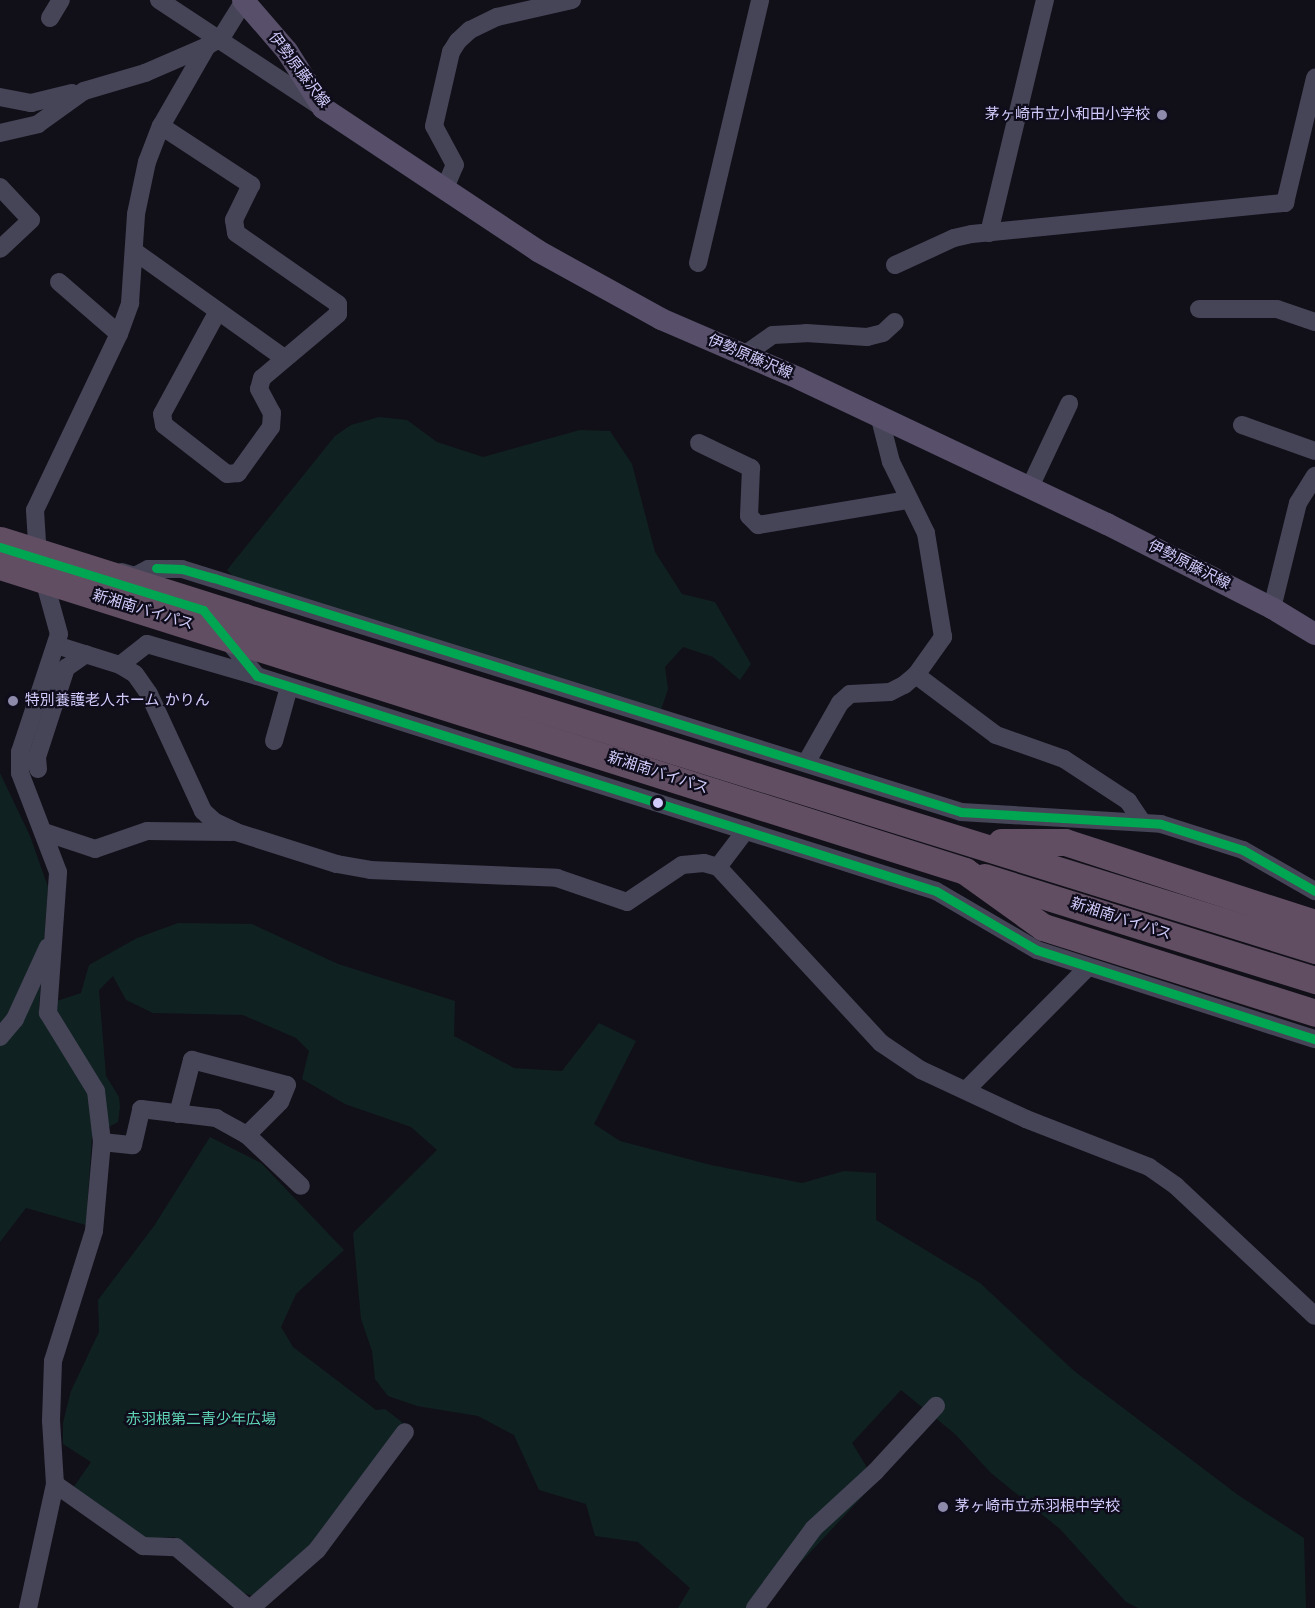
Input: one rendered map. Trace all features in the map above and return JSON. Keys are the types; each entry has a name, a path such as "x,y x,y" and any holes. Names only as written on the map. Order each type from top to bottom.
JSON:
{"highway":[{"name":"新湘南バイパス","path":"0,540 1315,950"},
{"name":"新湘南バイパス","path":"0,566 1315,980"},
{"path":"973,842 1065,842 1315,923"},
{"path":"965,871 1043,927 1315,1013"}],"main road":[{"name":"伊勢原藤沢線","path":"244,1 287,51 323,108 593,283 661,319 1030,487 1272,608 1315,634"}],"street":[{"path":"50,18 61,0"},
{"path":"159,0 214,42 323,108"},
{"path":"445,188 455,165 434,126 451,52 458,41 470,30 497,17 572,0"},
{"path":"698,263 760,0"},
{"path":"989,232 1045,0"},
{"path":"28,1608 55,1484 51,1421 52,1361 94,1231 102,1142 96,1091 48,1013 57,872 44,832 23,787 20,752 59,634 38,552 35,510 93,395 129,303 140,187 161,126 214,42 244,1"},
{"path":"0,97 31,103 106,84 145,73 214,42"},
{"path":"895,265 954,238 989,232 1285,203 1315,78"},
{"path":"0,133 38,124 84,91 106,84"},
{"path":"161,126 251,185 234,220 236,233 338,304 338,314 262,378 259,389 272,413 271,427 238,473 227,474 164,425 162,414 218,311"},
{"path":"0,187 31,220 0,249"},
{"path":"134,251 284,358"},
{"path":"59,282 118,334"},
{"path":"1199,309 1277,309 1315,322"},
{"path":"744,355 773,335 806,333 867,338 883,333 895,322"},
{"path":"1030,487 1070,404"},
{"path":"806,763 840,703 850,694 890,692 916,675 943,637 926,532 907,500 891,462 880,419"},
{"path":"1242,425 1315,451"},
{"path":"699,443 751,468 748,516 758,525 907,500"},
{"path":"1272,608 1298,503 1315,476"},
{"path":"0,534 38,552 202,610 257,676"},
{"path":"0,547 38,552 135,576 148,569 164,567 232,584 961,812 1142,822 1243,850 1315,891"},
{"path":"215,625 232,584"},
{"path":"120,664 147,644 257,676 951,896 1027,945 1088,967 1315,1039"},
{"path":"56,645 120,664 135,674 149,694 203,811 215,822 236,832 337,864 370,870 556,878 627,902 682,865 704,863 718,867 868,1032 921,1070 1026,1119 1149,1167 1176,1186 1315,1316"},
{"path":"38,769 38,757 66,668 86,654"},
{"path":"916,675 996,735 1073,765 1128,801 1142,822"},
{"path":"274,741 289,687"},
{"path":"718,867 746,830"},
{"path":"44,832 95,849 147,831 236,832"},
{"path":"0,1037 15,1019 52,938"},
{"path":"966,1090 1088,967"},
{"path":"178,1114 192,1060 287,1085 280,1102 247,1136"},
{"path":"102,1142 133,1145 141,1109 216,1118 247,1136 301,1186"},
{"path":"755,1608 814,1528 875,1472 936,1406"},
{"path":"55,1484 143,1546 176,1547 250,1608 317,1550 405,1432"}],"green space":[{"path":"379,417 407,420 437,442 483,457 580,430 610,431 632,464 655,552 682,594 715,602 751,664 740,680 713,657 683,647 665,667 668,689 661,710 235,578 227,570 335,436 351,425"},
{"path":"0,773 30,836 48,887 39,1007 81,993 89,965 137,938 178,923 252,924 338,964 455,1001 454,1036 514,1068 562,1071 599,1023 636,1041 594,1124 620,1141 711,1165 802,1183 844,1171 876,1173 876,1220 980,1283 1073,1370 1238,1495 1304,1538 1306,1608 1138,1608 1126,1602 1060,1529 991,1473 955,1434 901,1390 852,1443 876,1482 758,1608 678,1608 690,1588 638,1542 595,1536 586,1504 539,1490 514,1435 478,1416 417,1406 388,1396 375,1379 372,1351 361,1319 353,1233 437,1150 411,1127 345,1104 302,1079 309,1051 296,1038 243,1015 153,1013 126,1000 113,976 99,990 106,1076 119,1097 120,1107 118,1122 92,1136 86,1225 26,1208 0,1242"},
{"name":"赤羽根第二青少年広場","path":"210,1137 261,1163 344,1250 296,1294 281,1327 293,1347 376,1410 385,1409 403,1423 309,1548 253,1596 238,1591 175,1537 146,1539 73,1488 91,1462 63,1444 63,1423 71,1391 99,1332 98,1300 154,1226"}],"transit line":[{"path":"0,547 203,610 257,676 936,891 1037,950 1315,1039"},
{"path":"156,568 182,569 214,578 961,812 1161,824 1243,850 1315,891"}],"place":[{"name":"茅ヶ崎市立小和田小学校","path":"1162,115"},
{"name":"特別養護老人ホーム かりん","path":"13,701"},
{"name":"茅ヶ崎市立赤羽根中学校","path":"943,1507"}]}
